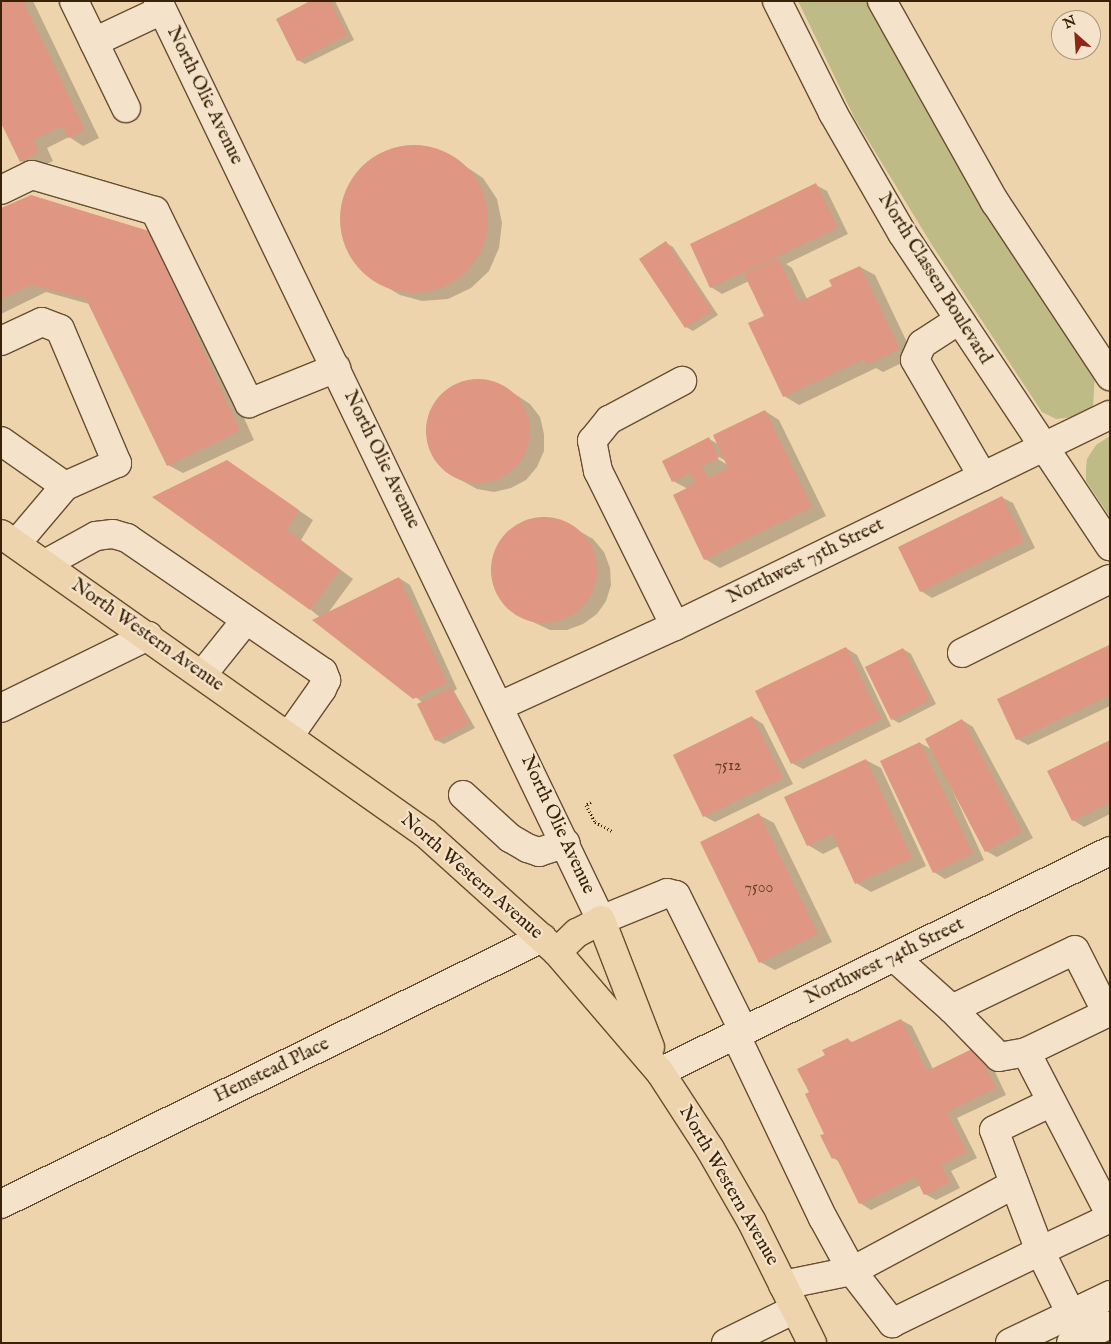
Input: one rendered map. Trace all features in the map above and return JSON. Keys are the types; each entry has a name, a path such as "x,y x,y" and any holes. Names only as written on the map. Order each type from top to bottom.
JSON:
{"main road":[{"name":"North Western Avenue","path":"8,539 426,834 550,945 660,1072 710,1149 812,1343"},
{"path":"550,945 602,920 660,1072"}],"street":[{"path":"74,1 126,108"},
{"name":"North Classen Boulevard","path":"776,1 838,122 902,233 958,320 1110,546"},
{"path":"882,1 995,202 1110,376"},
{"path":"94,42 160,6"},
{"name":"North Olie Avenue","path":"160,6 602,920"},
{"path":"1,190 32,175 155,211 249,403 336,368"},
{"path":"958,320 922,344 915,360 983,477"},
{"path":"1,341 42,322 60,328 117,462 65,486 8,539"},
{"path":"675,626 598,471 592,441 609,420 682,381"},
{"name":"Northwest 75th Street","path":"500,706 675,626 1110,415"},
{"path":"1,441 65,486"},
{"path":"45,564 96,536 113,534 127,538 323,672 326,680 322,689 289,736"},
{"path":"962,653 1110,579"},
{"path":"202,675 246,620"},
{"path":"1,708 148,636"},
{"path":"463,794 510,838 527,848 545,851 566,843"},
{"name":"Northwest 74th Street","path":"660,1072 1110,851"},
{"path":"602,920 667,893 676,895 852,1271 892,1322 1110,1218"},
{"name":"Hemstead Place","path":"1,1204 550,945"},
{"path":"894,957 952,1009 999,1057 1026,1052 1107,1012 1075,950 952,1009"},
{"path":"1026,1052 1110,1214"},
{"path":"1052,1102 994,1130 1040,1251 1071,1314"},
{"path":"783,1285 852,1271 1014,1184"},
{"path":"726,1343 795,1309"},
{"path":"1010,1343 1071,1314 1105,1314"},
{"path":"1072,1343 1105,1314"}],"path":[{"path":"591,802 586,805 594,822 612,831"}],"shaded area":[{"path":"798,1 871,1 935,126 984,209 1095,374 1093,407 1082,416 1056,419 1042,412 932,245 855,119"},
{"path":"1110,436 1110,517 1086,481 1086,469 1087,459 1096,445"}],"building":[{"path":"1,1 23,1 85,130 68,138 62,126 33,140 39,152 20,162 1,123"},
{"path":"310,1 330,1 347,35 297,61 276,19"},
{"path":"414,145 442,151 466,167 482,191 488,219 482,247 466,271 442,287 414,293 386,287 362,271 346,247 340,219 346,191 362,167 386,151"},
{"path":"816,183 838,228 710,288 690,244"},
{"path":"31,195 149,231 240,431 167,466 86,299 31,285 1,299 1,208"},
{"path":"666,241 712,311 685,328 639,259"},
{"path":"778,258 799,302 832,286 829,280 860,266 900,349 867,365 864,359 783,397 748,323 764,316 744,274"},
{"path":"478,379 498,383 507,387 515,394 522,402 526,411 530,431 526,451 522,460 515,468 507,475 498,479 478,483 458,479 449,475 441,468 434,460 430,451 426,431 430,411 434,402 441,394 449,387 458,383"},
{"path":"765,410 812,507 704,560 673,495 695,484 690,473 672,482 662,461 709,437 719,458 702,466 708,478 728,468 713,435"},
{"path":"227,460 299,510 287,530 340,570 310,610 152,497"},
{"path":"1002,496 1024,541 920,592 898,547"},
{"path":"544,517 564,521 581,533 593,550 597,570 593,590 581,607 564,619 544,623 524,619 507,607 495,590 491,570 495,550 507,533 524,521"},
{"path":"399,577 447,683 413,699 312,620"},
{"path":"1109,645 1110,695 1016,740 997,699"},
{"path":"846,647 881,719 791,764 755,691"},
{"path":"903,648 930,700 891,720 865,667"},
{"path":"451,688 469,724 435,741 417,704"},
{"path":"752,716 783,778 703,817 673,755"},
{"path":"962,719 1022,832 985,852 925,739"},
{"path":"1110,740 1110,803 1072,821 1047,771"},
{"path":"920,742 973,854 933,873 880,761"},
{"path":"866,759 912,858 855,884 832,834 807,846 784,797"},
{"path":"759,813 818,934 759,963 700,842"},
{"path":"901,1019 927,1071 976,1047 996,1088 947,1112 967,1152 941,1165 950,1182 924,1195 915,1177 859,1204 836,1157 832,1159 820,1135 824,1134 805,1094 809,1092 797,1069 825,1055 822,1050 848,1038 850,1043"}]}
